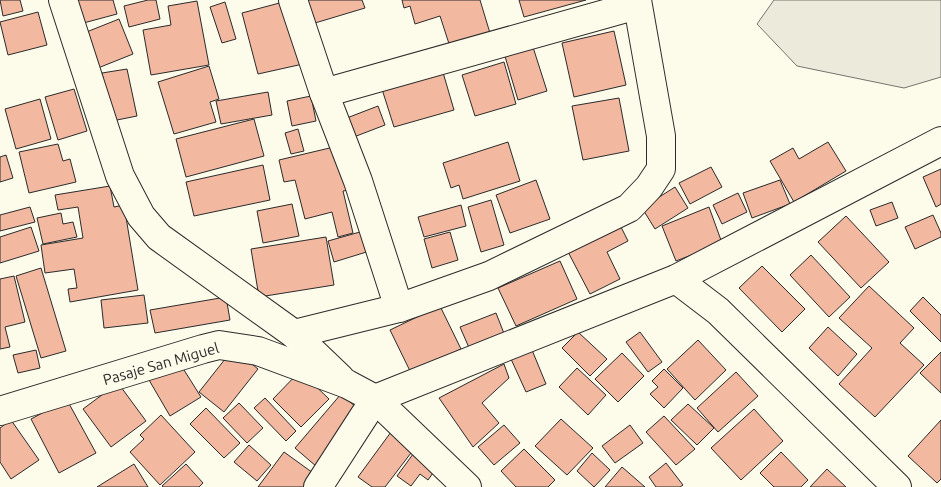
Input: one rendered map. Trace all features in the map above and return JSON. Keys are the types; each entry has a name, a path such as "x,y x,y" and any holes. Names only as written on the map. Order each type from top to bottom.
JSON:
{"street":[{"path":"63,0 120,176 141,216 159,237 294,334 347,384"},
{"path":"293,0 324,93 358,181 399,308"},
{"path":"294,334 399,308 490,276 630,208 649,187 661,169 661,136 637,2 324,93"},
{"path":"318,487 375,399 676,279 941,142"},
{"path":"676,279 718,311 897,487"},
{"name":"Pasaje San Miguel","path":"0,411 219,345 258,351 347,384 375,399 467,487"}],"shaded area":[{"path":"774,0 941,0 941,77 904,88 797,66 757,24"}],"building":[{"path":"0,0 20,0 23,11 3,16"},
{"path":"69,0 113,0 117,14 76,25"},
{"path":"156,0 160,19 129,27 124,6"},
{"path":"297,0 362,0 365,8 305,26"},
{"path":"402,0 480,0 493,43 453,56 440,16 415,24 410,6 404,8"},
{"path":"519,0 586,0 524,17"},
{"path":"197,1 209,65 151,75 143,30 171,25 168,6"},
{"path":"287,1 303,64 258,74 242,13"},
{"path":"225,2 236,39 222,43 210,7"},
{"path":"38,12 47,45 8,55 0,22"},
{"path":"119,19 133,54 93,70 79,35"},
{"path":"614,31 626,85 574,97 562,43"},
{"path":"532,44 547,91 518,100 504,53"},
{"path":"504,62 516,104 475,116 462,75"},
{"path":"209,66 219,99 210,102 216,122 174,134 158,82"},
{"path":"127,69 137,116 112,121 102,73"},
{"path":"442,69 454,110 394,127 381,86"},
{"path":"74,89 87,131 58,140 45,97"},
{"path":"268,92 272,115 221,124 216,101"},
{"path":"311,96 316,121 292,126 287,101"},
{"path":"619,98 629,151 583,160 572,106"},
{"path":"40,99 51,139 16,149 5,109"},
{"path":"378,106 385,125 346,140 339,121"},
{"path":"254,119 264,156 186,177 176,139"},
{"path":"298,129 304,151 291,154 285,133"},
{"path":"508,142 520,181 463,199 459,185 451,188 443,163"},
{"path":"828,142 846,171 794,202 770,161 793,148 799,159"},
{"path":"58,144 63,161 70,159 76,182 29,193 19,152"},
{"path":"338,146 349,190 343,191 353,233 338,237 332,212 305,219 295,180 284,182 279,160"},
{"path":"6,155 13,178 0,182 0,157"},
{"path":"263,165 270,200 194,216 186,182"},
{"path":"711,167 722,187 690,204 679,183"},
{"path":"941,169 941,204 936,207 923,177"},
{"path":"536,180 550,219 510,233 496,195"},
{"path":"780,180 790,204 752,218 743,193"},
{"path":"110,186 114,207 124,205 138,290 70,302 68,289 77,288 74,269 45,273 41,245 83,238 78,207 58,210 55,195"},
{"path":"675,187 688,208 655,229 642,208"},
{"path":"738,193 747,212 722,224 713,205"},
{"path":"491,200 504,245 481,252 468,207"},
{"path":"892,202 898,218 876,226 870,210"},
{"path":"292,204 299,236 263,243 257,211"},
{"path":"461,205 466,226 424,237 418,217"},
{"path":"30,207 35,222 0,231 0,215"},
{"path":"709,207 722,243 676,261 662,226"},
{"path":"61,213 63,224 73,222 77,237 43,244 37,218"},
{"path":"933,215 941,237 915,249 905,227"},
{"path":"846,216 889,262 861,288 818,242"},
{"path":"618,221 628,241 607,252 620,279 590,294 566,248"},
{"path":"31,227 39,251 0,263 0,237"},
{"path":"367,230 373,250 334,262 328,241"},
{"path":"450,232 458,260 432,268 424,239"},
{"path":"326,237 334,285 259,297 251,249"},
{"path":"811,255 850,297 829,317 790,275"},
{"path":"560,261 577,299 516,326 498,288"},
{"path":"762,266 805,309 782,332 739,288"},
{"path":"41,268 66,351 41,358 16,276"},
{"path":"14,276 25,322 5,327 10,347 0,349 0,279"},
{"path":"869,286 914,328 900,343 924,365 875,417 839,384 872,348 839,318"},
{"path":"144,295 148,323 104,328 101,300"},
{"path":"226,297 230,320 155,333 150,310"},
{"path":"923,297 941,315 941,342 910,311"},
{"path":"440,306 461,349 411,373 390,330"},
{"path":"496,313 505,336 470,350 460,327"},
{"path":"828,327 857,354 838,376 809,348"},
{"path":"578,332 607,359 590,376 562,348"},
{"path":"640,332 662,362 648,372 626,342"},
{"path":"698,340 726,370 695,400 667,369"},
{"path":"233,349 258,369 224,412 199,392"},
{"path":"36,350 40,368 18,373 13,355"},
{"path":"532,350 546,384 526,392 511,359"},
{"path":"941,352 941,393 920,373"},
{"path":"622,353 644,376 618,402 595,379"},
{"path":"179,362 201,397 170,416 149,380"},
{"path":"504,364 509,378 482,403 499,423 473,447 439,398"},
{"path":"577,368 606,395 588,415 559,387"},
{"path":"664,369 683,388 664,408 650,394 658,387 652,381"},
{"path":"300,371 329,399 301,427 273,399"},
{"path":"736,372 758,396 718,432 697,408"},
{"path":"118,383 146,421 111,447 83,409"},
{"path":"341,394 364,414 317,467 295,448"},
{"path":"265,398 296,431 286,441 254,408"},
{"path":"67,400 96,453 59,473 31,419"},
{"path":"239,403 263,428 247,443 223,418"},
{"path":"688,404 714,428 697,445 671,420"},
{"path":"206,408 240,443 224,458 190,424"},
{"path":"754,409 783,441 741,480 711,448"},
{"path":"161,415 195,452 160,485 130,452 144,439 140,435"},
{"path":"664,416 695,449 676,465 646,432"},
{"path":"561,419 593,448 567,475 535,446"},
{"path":"11,420 39,460 11,479 0,462 0,428"},
{"path":"941,420 941,479 937,483 908,456"},
{"path":"504,425 520,443 494,465 478,447"},
{"path":"630,425 643,443 615,463 602,446"},
{"path":"391,432 414,449 385,487 372,487 358,477"},
{"path":"249,445 271,465 257,481 234,462"},
{"path":"524,449 555,480 548,487 516,487 501,471"},
{"path":"416,450 438,466 428,480 420,474 411,486 397,476"},
{"path":"284,452 320,478 314,487 258,487"},
{"path":"781,452 808,480 801,487 774,487 760,473"},
{"path":"592,453 610,470 594,487 577,471"},
{"path":"666,463 683,485 680,487 656,487 649,477"},
{"path":"134,464 148,487 97,487"},
{"path":"186,464 203,483 199,487 162,486"},
{"path":"622,467 645,487 605,487"},
{"path":"827,469 846,487 810,487"}]}
